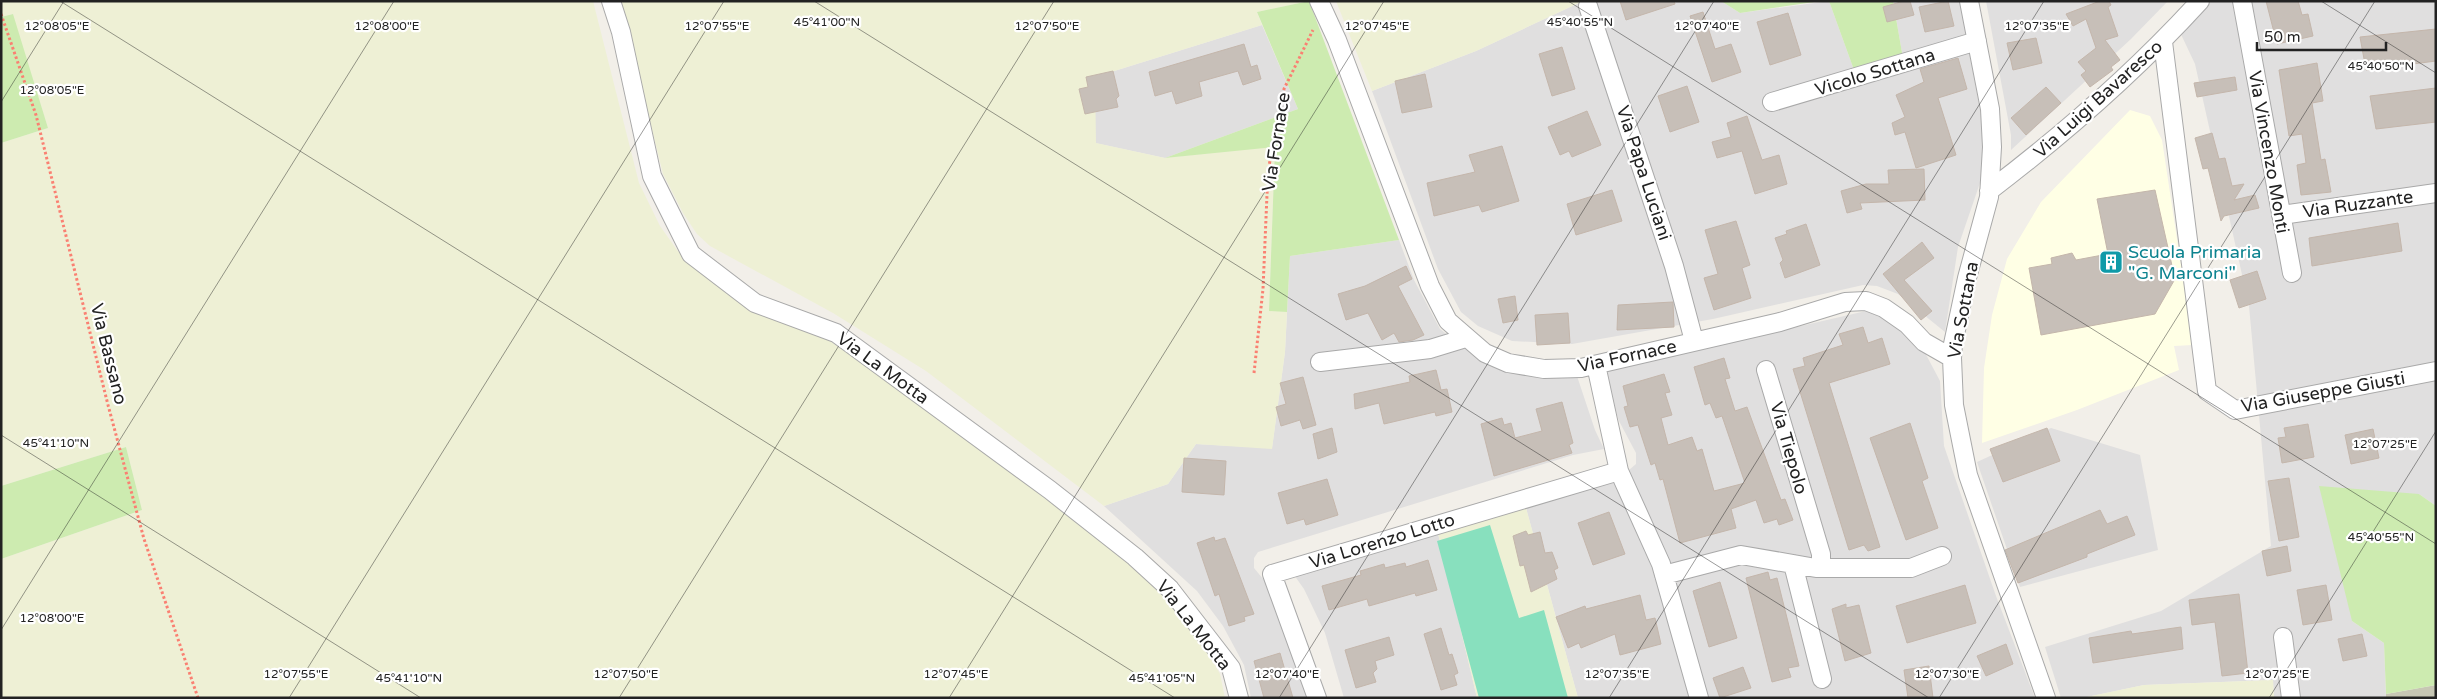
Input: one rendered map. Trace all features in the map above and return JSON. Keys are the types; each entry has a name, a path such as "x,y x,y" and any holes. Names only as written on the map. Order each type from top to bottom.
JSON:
{"street":[{"name":"Via La Motta","path":"611,1 621,32 652,176 691,254 755,303 836,333 1050,490 1135,557 1170,588 1231,668 1239,698"},
{"name":"Via Sottana","path":"1969,1 1990,109 1992,148 1989,191 1967,278 1952,358 1954,405 1968,475 2046,698"},
{"name":"Via Luigi Bavaresco","path":"1989,191 2031,159 2163,42 2200,1"},
{"name":"Via Vincenzo Monti","path":"2242,1 2292,273"},
{"name":"Via Fornace","path":"1321,6 1337,40 1430,286 1448,321 1485,353 1508,363 1544,369 1581,368 1780,322 1845,302 1866,301 1884,308 1907,324 1924,342 1952,358"},
{"name":"Via Papa Luciani","path":"1588,6 1671,257 1694,342"},
{"name":"Vicolo Sottana","path":"1772,102 1977,41"},
{"name":"Via Giuseppe Giusti","path":"2163,42 2207,391 2235,410 2436,371"},
{"name":"Via Ruzzante","path":"2281,215 2436,193"},
{"path":"1320,362 1430,349 1466,338"},
{"path":"1596,365 1619,471 1664,575 1699,698"},
{"name":"Via Tiepolo","path":"1766,370 1821,554 1821,568"},
{"name":"Via Lorenzo Lotto","path":"1317,698 1272,574 1619,471"},
{"path":"1664,575 1741,555 1821,568 1911,568 1942,556"},
{"path":"1793,564 1822,679"},
{"path":"2283,636 2291,698"}],"path":[{"name":"Via Fornace","path":"1254,373 1263,290 1270,162 1284,89 1321,6"},
{"name":"Via Bassano","path":"1,14 36,115 108,405 144,539 198,698"}],"shaded area":[{"path":"1,1 593,1 639,183 660,226 677,250 694,267 820,335 911,392 1087,526 1178,608 1201,640 1220,674 1225,698 1,698 1,559 142,510 126,447 1,486 1,143 48,128 12,14 1,17"},
{"path":"620,1 1309,1 1257,12 1262,25 1095,77 1096,143 1165,158 1275,146 1269,310 1287,312 1285,352 1272,449 1196,444 1168,484 1104,506 926,371 833,313 710,246 697,234 683,213 663,174"},
{"path":"1336,1 1583,1 1476,51 1372,91"},
{"path":"1583,1 1721,1 1740,13 1829,1 1854,70 1904,64 1893,1 1960,1 1985,137 1982,177 1958,247 1945,332 1898,294 1877,286 1863,285 1713,319 1572,344 1512,341 1478,326 1461,312 1438,269 1372,91 1476,51"},
{"path":"1986,1 2168,1 2131,39 2011,150 2011,135"},
{"path":"2207,1 2436,1 2436,506 2419,494 2352,621 2384,643 2386,698 2274,698 2273,680 2144,685 2082,698 2061,698 2045,647 2161,611 2271,546 2249,306 2195,64 2178,28"},
{"path":"1262,25 1298,109 1165,158 1095,143 1095,77"},
{"path":"2130,110 2150,116 2162,140 2193,345 2174,346 2179,370 2077,410 1982,443 1984,368 1992,315 2007,259 2041,202"},
{"path":"1399,240 1414,280 1440,329 1464,348 1486,360 1575,370 1595,430 1604,449 1573,455 1258,552 1254,558 1254,568 1282,602 1317,698 1251,698 1244,665 1223,626 1197,591 1104,506 1168,484 1196,444 1272,448 1285,352 1290,256"},
{"path":"1866,311 1886,317 1922,347 1940,381 1944,446 1996,596 2035,698 1578,698 1523,497 1580,480 1629,470 1636,464 1636,453 1619,421 1601,367 1718,345"},
{"path":"2051,428 2140,455 2158,550 2020,587 1977,462"},
{"path":"1523,497 1578,698 1477,698 1436,525"},
{"path":"1436,525 1477,698 1344,698 1325,633 1304,589 1289,568"},
{"path":"2273,680 2274,698 2082,698 2144,685"},
{"path":"2436,685 2436,698 2386,698 2386,694"}],"green space":[{"path":"1309,1 1399,240 1290,256 1287,312 1269,311 1275,147 1165,158 1298,109 1257,12"},
{"path":"1721,1 1821,1 1740,13"},
{"path":"1829,1 1893,1 1904,64 1854,70"},
{"path":"13,14 48,128 1,143 1,17"},
{"path":"126,447 142,510 1,559 1,486"},
{"path":"2319,486 2419,494 2436,506 2436,685 2386,694 2384,643 2352,621"},
{"path":"1490,525 1519,618 1544,610 1568,698 1479,698 1437,541"}],"building":[{"path":"1620,1 1674,1 1675,4 1626,20"},
{"path":"1910,1 1914,15 1887,22 1883,7"},
{"path":"1948,1 1954,26 1925,32 1919,7"},
{"path":"2100,1 2109,1 2111,5 2108,7 2118,36 2105,40 2120,60 2111,67 2113,70 2090,87 2081,75 2086,71 2078,62 2096,48 2086,19 2073,26 2066,14"},
{"path":"2266,1 2298,1 2302,15 2308,14 2313,36 2277,44"},
{"path":"1703,12 1715,49 1731,44 1741,72 1712,82 1690,16"},
{"path":"1788,13 1801,55 1770,65 1757,22"},
{"path":"2436,29 2436,61 2366,70 2360,37"},
{"path":"2036,38 2042,63 2013,70 2007,43"},
{"path":"1244,44 1251,67 1257,65 1261,79 1243,85 1238,71 1199,82 1202,96 1176,104 1172,91 1155,96 1149,72"},
{"path":"1562,47 1575,89 1552,96 1539,54"},
{"path":"1958,58 1967,89 1938,98 1956,155 1916,168 1905,132 1895,135 1892,123 1905,117 1896,95 1924,82 1920,69"},
{"path":"2317,63 2323,101 2312,103 2321,160 2325,159 2331,192 2301,195 2297,165 2306,163 2302,134 2289,136 2279,70"},
{"path":"1113,71 1119,96 1116,99 1118,107 1085,114 1079,89 1088,87 1086,77"},
{"path":"1425,74 1432,107 1402,113 1395,81"},
{"path":"2235,77 2237,90 2197,97 2194,83"},
{"path":"1687,86 1699,122 1670,132 1658,96"},
{"path":"2046,87 2061,103 2026,135 2011,118"},
{"path":"2436,88 2436,122 2376,129 2370,96"},
{"path":"1587,111 1601,145 1572,157 1569,151 1560,155 1548,127"},
{"path":"1747,116 1762,160 1779,155 1787,184 1755,194 1742,151 1717,158 1712,142 1731,137 1727,123"},
{"path":"2212,133 2219,159 2225,158 2232,186 2244,184 2234,200 2255,195 2259,208 2224,216 2221,221 2208,168 2203,169 2195,138"},
{"path":"1502,146 1519,201 1482,212 1479,205 1434,216 1427,183 1475,172 1469,155"},
{"path":"1924,169 1925,200 1860,203 1862,209 1847,213 1841,191 1866,184 1889,184 1888,170"},
{"path":"1612,190 1622,221 1576,235 1567,204"},
{"name":"Scuola Primaria \"G. Marconi\"","path":"2155,190 2175,279 2155,314 2041,335 2029,268 2052,264 2051,258 2072,253 2076,260 2108,254 2097,199"},
{"path":"1736,221 1750,265 1742,268 1751,298 1714,310 1704,278 1718,274 1705,230"},
{"path":"2398,223 2402,251 2312,266 2309,238"},
{"path":"1806,224 1820,265 1785,278 1780,263 1783,260 1775,238 1787,234 1786,231"},
{"path":"1922,242 1934,258 1904,280 1932,311 1921,320 1883,274"},
{"path":"1406,266 1412,279 1398,286 1424,335 1413,340 1399,342 1394,333 1382,340 1368,313 1346,320 1338,294 1365,286"},
{"path":"2257,271 2266,299 2239,308 2230,280"},
{"path":"1515,296 1518,320 1503,323 1498,299"},
{"path":"1673,302 1674,327 1617,330 1618,305"},
{"path":"1568,313 1570,343 1537,345 1535,315"},
{"path":"1863,327 1868,343 1882,338 1890,364 1829,383 1880,547 1868,551 1864,545 1849,550 1793,369 1805,366 1803,358 1843,345 1839,334"},
{"path":"1724,358 1730,378 1725,379 1735,411 1747,407 1781,500 1785,499 1793,520 1779,525 1777,519 1764,523 1756,500 1731,509 1736,528 1680,543 1663,479 1660,480 1655,463 1651,465 1638,425 1630,427 1624,407 1628,406 1623,386 1664,374 1670,392 1665,393 1672,415 1661,418 1668,445 1692,437 1697,451 1702,449 1714,491 1745,483 1722,416 1716,418 1710,403 1705,405 1694,367"},
{"path":"1436,370 1441,390 1447,389 1452,412 1436,416 1435,412 1384,424 1379,403 1355,409 1354,394 1410,382 1409,376"},
{"path":"1303,377 1316,425 1303,429 1300,420 1281,426 1276,407 1286,404 1280,383"},
{"path":"1562,402 1573,443 1569,445 1572,453 1494,476 1481,424 1502,418 1504,425 1511,423 1515,438 1542,431 1536,409"},
{"path":"1910,423 1928,478 1922,481 1938,528 1906,540 1870,438"},
{"path":"2308,424 2314,457 2282,463 2278,438 2286,437 2284,428"},
{"path":"1332,428 1337,452 1318,459 1313,434"},
{"path":"2047,428 2060,461 2003,482 1990,449"},
{"path":"2373,429 2379,458 2351,464 2345,435"},
{"path":"1184,458 1226,461 1224,495 1182,492"},
{"path":"2289,478 2299,537 2279,541 2268,481"},
{"path":"1327,479 1338,515 1306,525 1304,519 1287,524 1278,493"},
{"path":"2100,510 2107,524 2127,516 2135,535 2087,554 2087,557 2018,583 2005,550"},
{"path":"1609,512 1625,554 1593,565 1578,523"},
{"path":"1526,531 1528,535 1540,532 1545,553 1552,552 1558,568 1554,570 1557,579 1531,592 1524,565 1520,566 1513,536"},
{"path":"1214,537 1215,541 1225,538 1254,614 1244,617 1245,621 1229,626 1219,594 1215,596 1197,543"},
{"path":"2287,546 2291,571 2267,576 2262,551"},
{"path":"1428,560 1437,590 1416,596 1415,593 1369,606 1367,599 1329,610 1322,586 1361,575 1360,571 1384,564 1385,568 1405,563 1406,567"},
{"path":"1768,572 1770,580 1777,578 1799,666 1788,668 1791,677 1772,682 1746,578"},
{"path":"1720,582 1737,638 1709,647 1693,591"},
{"path":"1965,585 1976,623 1907,643 1896,606"},
{"path":"2326,585 2332,620 2303,625 2297,590"},
{"path":"2239,594 2248,673 2222,676 2215,622 2192,625 2189,600"},
{"path":"1640,595 1646,620 1655,618 1661,644 1620,655 1615,634 1581,648 1579,643 1568,648 1556,617 1585,606 1586,609"},
{"path":"1846,604 1846,608 1859,605 1871,653 1845,661 1832,609"},
{"path":"2181,627 2183,649 2093,663 2089,638 2131,631 2132,634"},
{"path":"1441,628 1449,655 1452,654 1458,673 1454,675 1457,685 1441,690 1424,634"},
{"path":"2362,634 2367,656 2343,661 2338,639"},
{"path":"1389,637 1394,655 1375,661 1377,669 1373,673 1376,682 1356,688 1345,650"},
{"path":"2006,644 2013,664 1986,676 1977,656"},
{"path":"1280,653 1293,698 1264,698 1254,661"},
{"path":"1929,666 1933,698 1908,698 1904,670"},
{"path":"1743,667 1751,688 1720,698 1713,678"}],"place":[{"name":"Scuola Primaria \"G. Marconi\"","path":"2111,262"}]}
